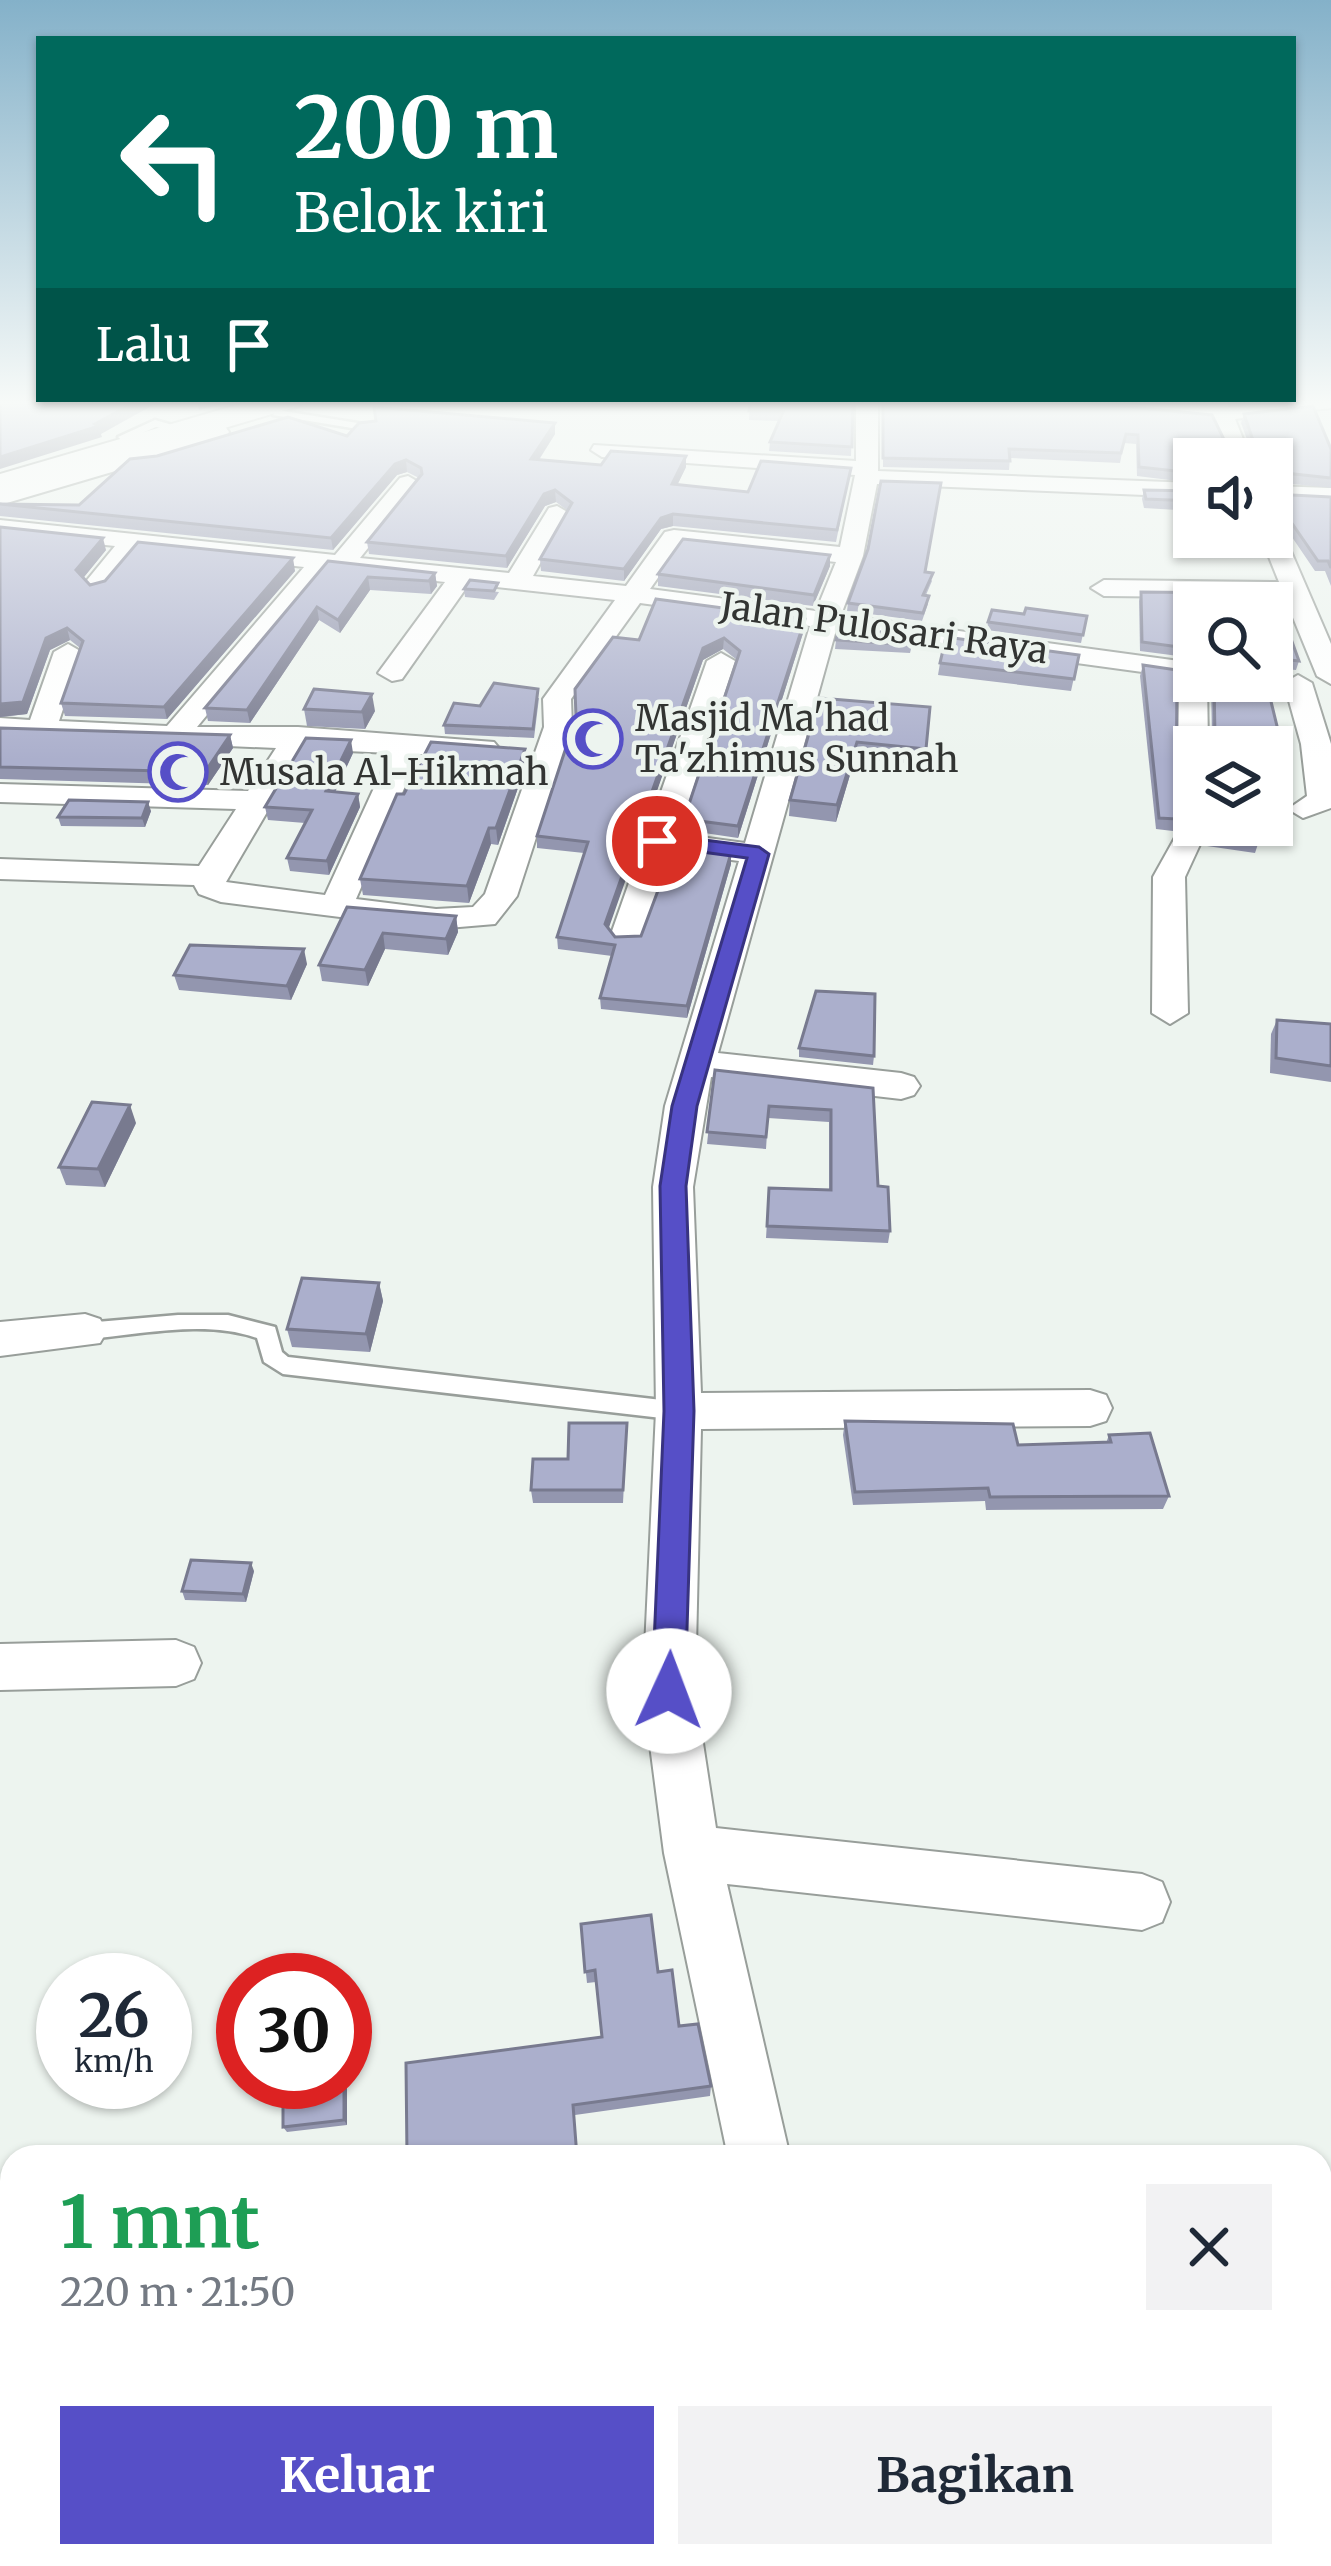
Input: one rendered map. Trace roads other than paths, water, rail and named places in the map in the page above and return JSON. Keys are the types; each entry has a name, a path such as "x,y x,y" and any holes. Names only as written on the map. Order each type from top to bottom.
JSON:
{"street":[{"path":"178,731 373,520"},
{"path":"517,581 553,520"},
{"path":"756,2145 692,1853 669,1691 679,1411 673,1186 684,1106 826,618 851,556 858,520"},
{"name":"Jalan Pulosari Raya","path":"0,527 634,594 1173,668"},
{"path":"0,727 298,736 526,751 558,727 556,699 674,537 851,556"},
{"path":"96,585 134,540"},
{"path":"1285,558 1331,676"},
{"path":"392,674 462,576"},
{"path":"1103,588 1298,582"},
{"path":"40,730 68,652"},
{"path":"627,937 722,662"},
{"path":"1293,682 1331,686"},
{"path":"1293,697 1316,743 1323,800 1303,809"},
{"path":"1170,1013 1169,877 1193,834 1193,702"},
{"path":"298,736 209,876 211,886 221,892 464,921 484,916 501,896 526,751"},
{"path":"337,905 409,742"},
{"path":"0,793 258,800"},
{"path":"657,841 759,854"},
{"path":"0,869 209,876"},
{"path":"698,1063 901,1086"},
{"path":"0,1340 85,1331"},
{"path":"679,1411 1090,1408"},
{"path":"0,1667 176,1663"},
{"path":"692,1853 1142,1902"}],"lane":[{"path":"85,1331 208,1324 257,1328 267,1333 272,1356 283,1365 515,1396 679,1411"}],"place":[{"name":"Masjid Ma'had Ta'zhimus Sunnah","path":"593,739"},
{"name":"Musala Al-Hikmah","path":"178,772"}]}
